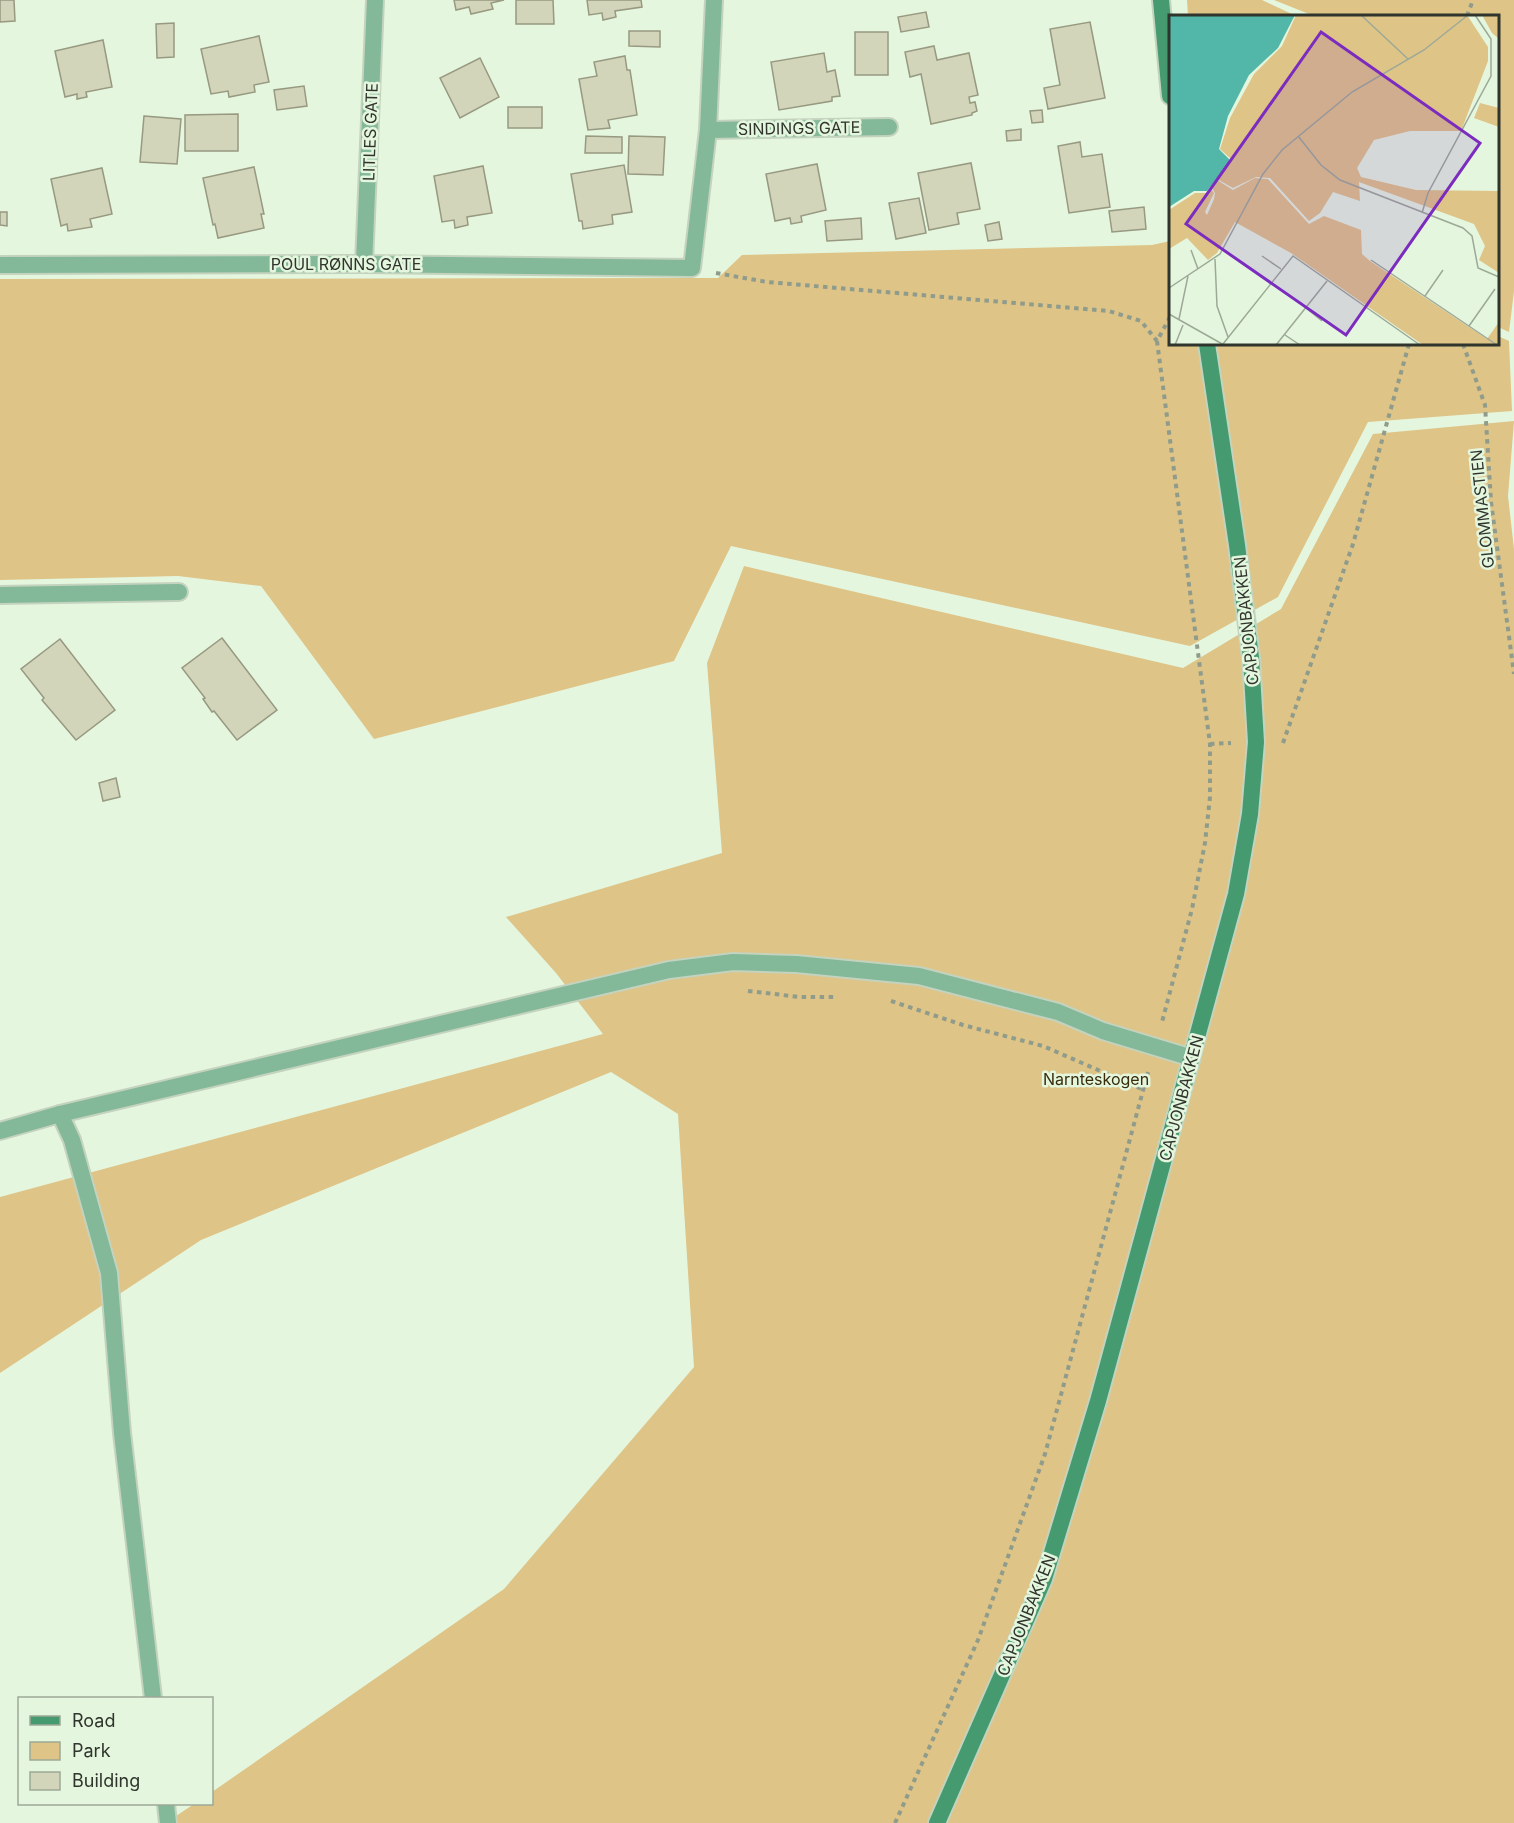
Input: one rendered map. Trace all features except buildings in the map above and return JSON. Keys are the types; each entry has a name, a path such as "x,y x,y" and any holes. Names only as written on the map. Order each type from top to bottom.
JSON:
{"main road":[{"path":"1161,0 1169,85"},
{"name":"CAPJONBAKKEN","path":"937,1823 1044,1579 1098,1401 1192,1058 1236,894 1251,814 1256,742 1251,658 1237,545 1207,345"}],"street":[{"name":"LITLES GATE","path":"364,264 375,0"},
{"path":"692,268 708,130 714,0"},
{"name":"SINDINGS GATE","path":"708,130 889,127"},
{"name":"POUL RØNNS GATE","path":"0,266 364,264 692,268"},
{"path":"0,595 179,592"},
{"path":"0,1131 60,1114 669,970 733,962 796,964 919,976 1058,1012 1103,1030 1192,1058"},
{"path":"60,1114 72,1140 109,1273 122,1432 153,1697"},
{"path":"166,1805 168,1823"}],"path":[{"path":"1467,15 1473,0"},
{"path":"692,268 767,282 1109,311 1140,321 1157,340 1210,744 1210,797 1205,843 1192,909 1045,1454 978,1640 895,1823"},
{"path":"1157,340 1169,319"},
{"path":"1210,744 1256,742 1283,744 1353,544 1409,345"},
{"name":"GLOMMASTIEN","path":"1463,345 1485,405 1491,502 1514,674"},
{"path":"743,990 800,997 842,996"},
{"path":"885,999 963,1025 1043,1046 1144,1090"}],"green space":[{"path":"1187,0 1262,0 1294,15 1188,15"},
{"path":"1274,0 1514,0 1514,291 1509,332 1499,327 1499,15 1312,15"},
{"path":"1169,241 1169,345 1499,345 1499,336 1509,341 1512,411 1368,422 1278,597 1190,646 731,546 674,661 374,739 261,586 178,576 0,580 0,279 718,278 742,255 1152,245"},
{"name":"Narnteskogen","path":"1514,421 1508,496 1514,549 1514,1823 177,1823 176,1816 192,1805 213,1805 213,1791 504,1589 694,1367 678,1114 611,1072 201,1240 0,1373 0,1197 603,1034 556,973 506,917 722,853 707,663 744,566 1183,668 1281,609 1373,434"}]}
